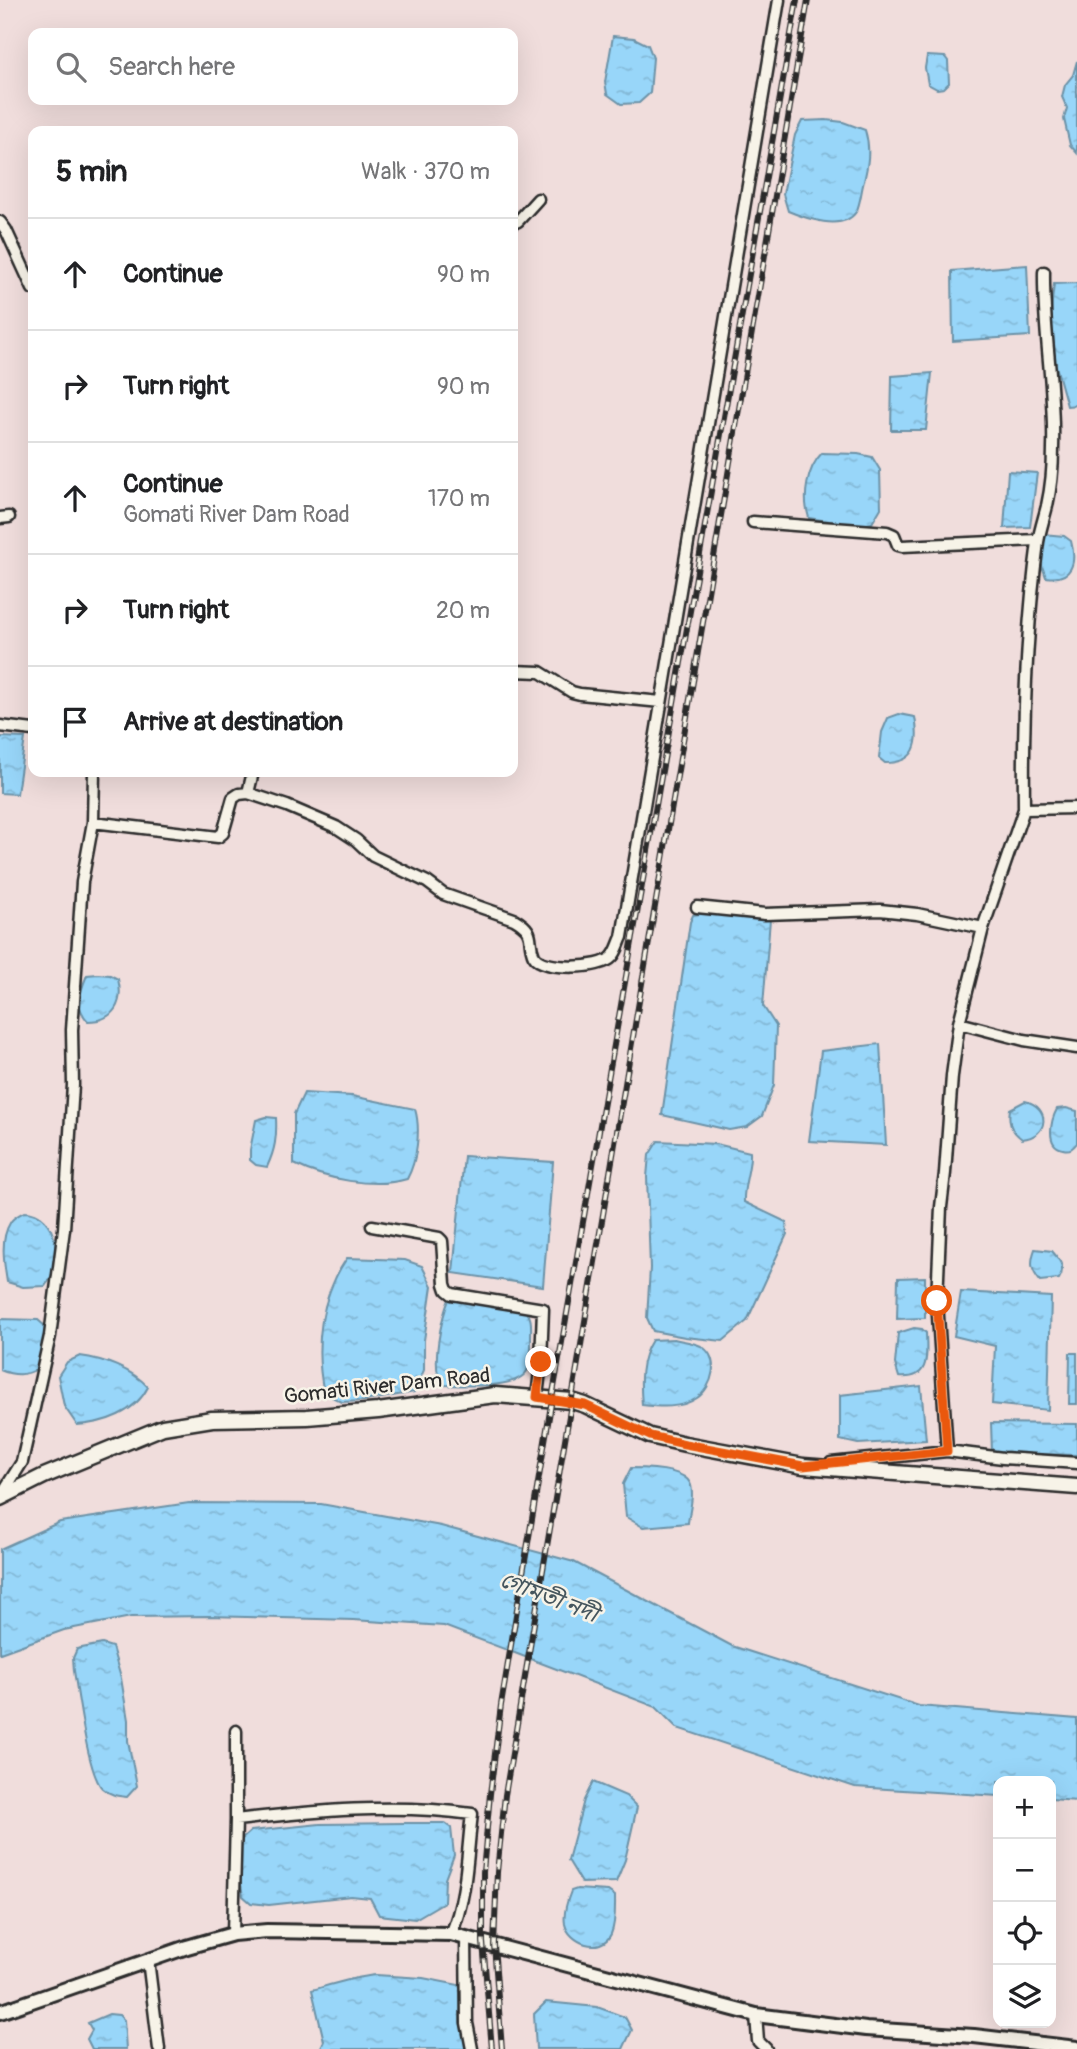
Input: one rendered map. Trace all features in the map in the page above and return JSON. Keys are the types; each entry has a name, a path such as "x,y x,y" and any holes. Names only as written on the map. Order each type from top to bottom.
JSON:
{"main road":[{"name":"Gomati River Dam Road","path":"0,1498 44,1476 163,1427 194,1420 307,1417 495,1395 537,1397 585,1405 650,1436 803,1466 1077,1487"}],"street":[{"path":"93,822 218,836 223,832 233,798 248,793 336,827 356,840 373,856 427,882 450,897 525,925 534,956 541,962 568,967 601,964 612,958 622,937 779,0"},
{"path":"518,221 538,199"},
{"path":"0,222 28,278"},
{"path":"947,1451 937,1301 941,1207 959,1023 983,928 1024,809 1023,740 1038,540 1048,503 1054,449 1044,272"},
{"path":"753,522 887,531 902,547 1038,540"},
{"path":"518,671 540,672 580,695 661,702"},
{"path":"0,726 28,729"},
{"path":"0,1498 22,1462 50,1336 64,1230 73,1085 72,1030 82,894 93,822 94,777"},
{"path":"248,793 252,777"},
{"path":"1024,809 1077,808"},
{"path":"697,907 765,914 880,911 917,914 983,928"},
{"path":"959,1023 1024,1040 1077,1048"},
{"path":"372,1226 439,1238 442,1241 445,1284 452,1294 543,1309 537,1397"},
{"path":"803,1466 947,1451 1003,1458 1077,1462"},
{"path":"233,1934 236,1731"},
{"path":"236,1821 306,1812 412,1810 472,1814 465,1878 456,1924 451,1934"},
{"path":"0,2012 148,1960 233,1934 267,1931 451,1934 755,2015 866,2029 974,2036 1077,2048"},
{"path":"466,1938 467,2023 472,2049"},
{"path":"148,1960 159,2049"},
{"path":"755,2015 758,2041 766,2049"}],"water":[{"path":"613,36 634,38 648,45 653,58 650,93 639,103 621,104 607,94 605,82"},
{"path":"927,56 945,57 948,61 949,83 944,88 937,89 928,84 925,68"},
{"path":"1077,61 1077,153 1070,145 1064,119 1067,108 1062,97"},
{"path":"802,121 843,122 865,130 868,144 867,164 856,212 842,221 824,222 788,211 783,194 795,135"},
{"path":"1027,265 1030,336 953,341 952,271"},
{"path":"1077,283 1077,405 1067,406 1048,337 1054,284"},
{"path":"932,373 926,430 891,430 892,376"},
{"path":"822,453 872,457 880,470 881,508 872,523 858,526 809,518 807,484 809,475"},
{"path":"1008,471 1037,473 1030,527 1004,528"},
{"path":"1043,534 1064,536 1071,541 1073,563 1062,576 1046,577 1042,566"},
{"path":"899,714 915,717 917,736 914,750 903,760 885,763 879,758 882,732 888,718"},
{"path":"0,737 25,738 17,794 0,793"},
{"path":"704,912 770,919 763,1006 776,1026 774,1085 762,1116 747,1127 729,1130 662,1115 690,922 693,915"},
{"path":"98,974 118,979 120,996 110,1014 88,1021 81,1010 81,993 87,975"},
{"path":"880,1044 886,1145 809,1141 821,1051"},
{"path":"304,1093 352,1096 415,1109 417,1145 407,1179 380,1183 349,1181 294,1164 294,1114"},
{"path":"1025,1101 1039,1109 1043,1122 1038,1133 1022,1139 1012,1129 1009,1114 1010,1109"},
{"path":"1057,1109 1077,1111 1077,1143 1068,1150 1057,1147 1051,1132"},
{"path":"276,1118 274,1149 267,1167 256,1165 250,1160 256,1120"},
{"path":"658,1141 716,1144 750,1152 744,1202 786,1222 787,1234 747,1321 723,1341 653,1331 647,1318 650,1268 647,1177 649,1155"},
{"path":"464,1156 553,1162 543,1286 453,1273"},
{"path":"24,1212 36,1214 45,1221 55,1241 55,1266 45,1286 23,1287 7,1282 5,1236 11,1221"},
{"path":"1035,1249 1052,1251 1055,1254 1062,1268 1059,1279 1040,1281 1032,1266"},
{"path":"347,1258 405,1260 422,1266 432,1286 424,1340 424,1370 414,1392 342,1402 324,1393 320,1358 322,1323 331,1289"},
{"path":"925,1277 925,1318 897,1319 898,1278"},
{"path":"961,1292 1051,1297 1048,1410 992,1404 995,1346 954,1336"},
{"path":"450,1297 523,1308 526,1311 531,1322 531,1355 529,1367 521,1377 501,1384 443,1385 437,1367 437,1355"},
{"path":"0,1319 38,1320 46,1327 47,1337 39,1368 20,1374 0,1370"},
{"path":"914,1328 922,1329 926,1333 924,1365 916,1375 899,1377 895,1364 898,1333"},
{"path":"674,1339 701,1346 707,1351 713,1365 711,1380 703,1393 691,1402 663,1407 642,1405 641,1372 648,1348 652,1340"},
{"path":"1070,1353 1077,1353 1077,1404 1069,1404"},
{"path":"80,1356 117,1366 148,1387 135,1404 118,1415 77,1425 64,1406 58,1376 67,1362"},
{"path":"921,1386 926,1440 858,1444 840,1440 840,1395"},
{"path":"991,1423 1077,1424 1077,1455 992,1453"},
{"path":"631,1468 664,1470 686,1478 692,1492 688,1523 643,1527 626,1517 623,1484"},
{"name":"গোমতী নদী","path":"189,1503 321,1504 441,1526 574,1562 732,1646 919,1706 1077,1719 1077,1801 1056,1799 1056,1776 993,1776 993,1796 855,1787 677,1728 656,1707 444,1626 353,1620 131,1617 64,1630 0,1653 0,1549 60,1522"},
{"path":"102,1644 112,1647 121,1678 128,1720 128,1741 137,1786 127,1797 108,1792 97,1780 81,1714 73,1658 77,1649"},
{"path":"593,1782 626,1796 637,1807 625,1860 616,1882 582,1883 568,1860 584,1800"},
{"path":"444,1823 451,1828 454,1855 445,1879 444,1902 415,1919 379,1915 370,1898 351,1896 269,1905 251,1903 243,1896 240,1879 241,1840 251,1831 320,1824"},
{"path":"571,1891 608,1891 615,1896 613,1930 600,1944 586,1944 572,1937 565,1924"},
{"path":"376,1975 423,1978 459,1985 460,2022 469,2049 320,2049 324,2041 312,1990"},
{"path":"546,2002 597,2007 625,2017 632,2030 623,2049 536,2049 534,2014"},
{"path":"109,2014 119,2015 124,2020 126,2049 92,2049 87,2039 92,2030 88,2023"}],"railway":[{"path":"492,2049 483,1942 483,1872 501,1705 797,0"},
{"path":"502,2049 494,1945 497,1872 505,1795 808,0"}],"route":[{"path":"541,1362 537,1397 585,1405 650,1436 685,1444 803,1466 947,1451 937,1301"}]}
